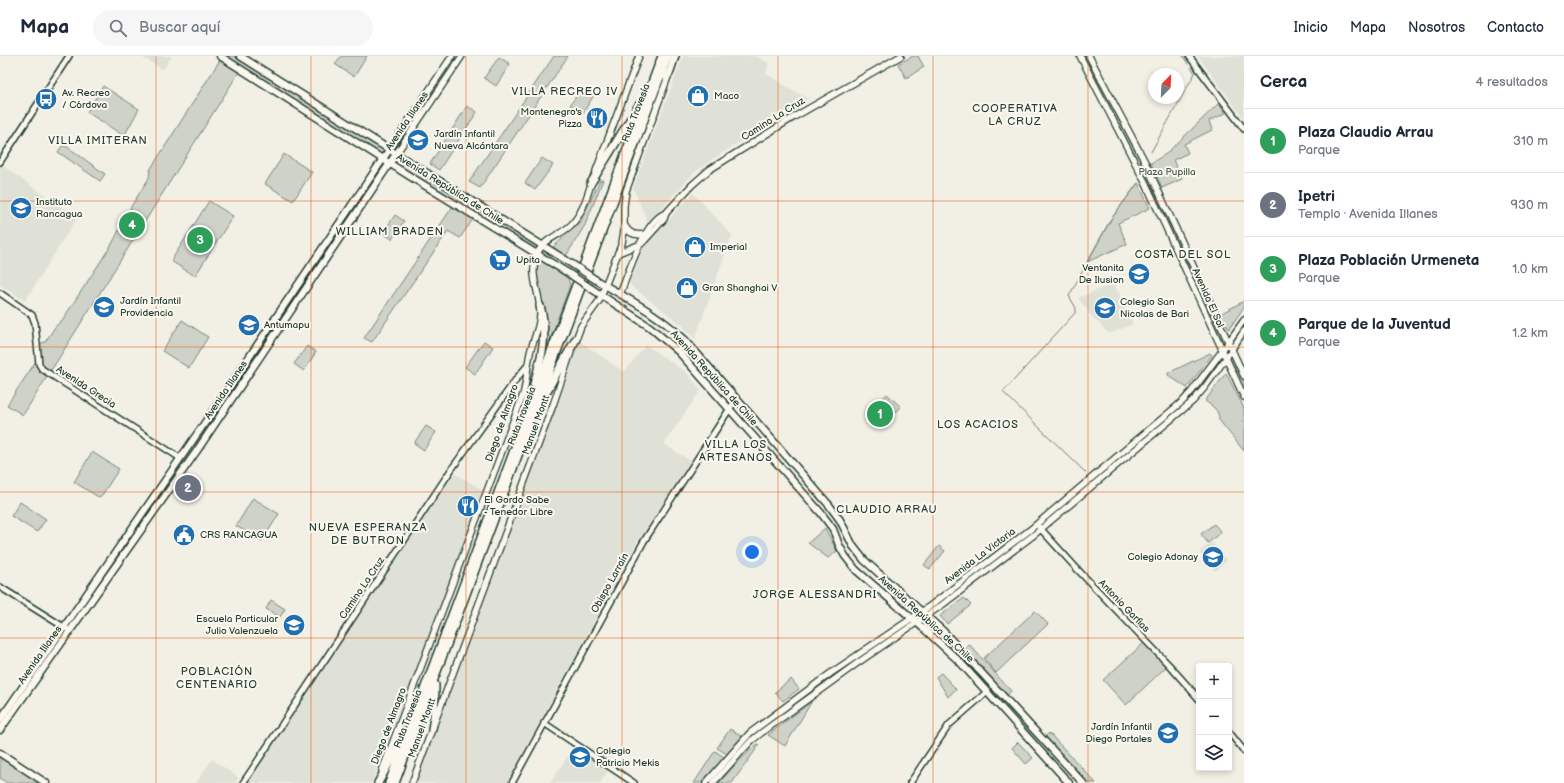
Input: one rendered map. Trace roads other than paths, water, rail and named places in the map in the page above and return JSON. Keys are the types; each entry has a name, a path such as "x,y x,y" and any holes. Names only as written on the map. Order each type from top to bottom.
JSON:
{"highway":[{"name":"Ruta Travesía","path":"395,783 662,56"},
{"name":"Ruta Travesía","path":"389,783 668,56"},
{"path":"660,77 669,74 675,56"},
{"path":"591,183 634,116 658,65"},
{"path":"526,426 544,346 544,329 540,306"},
{"path":"526,426 576,339"},
{"path":"432,729 437,671"},
{"path":"378,783 414,715"}],"main road":[{"name":"Avenida República de Chile","path":"220,56 390,164 568,273 650,327 670,343 821,513 833,529 838,545 856,570 956,657 1069,783"},
{"name":"Avenida República de Chile","path":"240,56 596,280 644,308 668,325 699,356 833,509 850,542 860,555 925,613 1083,783"},
{"name":"Avenida Illanes","path":"0,730 165,480 452,56"},
{"name":"Avenida Illanes","path":"0,720 196,452 462,56"},
{"name":"Diego de Almagro","path":"378,783 521,401 526,382 530,351 539,321 540,306 533,276 537,255 547,240 569,227 582,209 639,56"},
{"name":"Camino La Cruz","path":"641,244 660,224 666,213 692,185 709,170 794,117 901,56"},
{"name":"Avenida El Sol","path":"1080,56 1146,184 1244,397"},
{"name":"Avenida El Sol","path":"1089,56 1145,162 1244,376"},
{"name":"Manuel Montt","path":"412,783 581,326 596,308 606,286 623,239 624,201 627,186 669,74"},
{"path":"317,117 323,108"},
{"path":"411,177 416,173 417,168"},
{"name":"Camino La Cruz","path":"620,294 645,234 660,216 666,213"},
{"path":"624,226 632,234 645,234"},
{"path":"618,252 641,244"},
{"name":"Avenida La Victoria","path":"1039,526 1183,401 1195,388 1222,352"},
{"path":"687,361 695,362 699,356"},
{"name":"Avenida La Victoria","path":"713,783 751,741 761,733 925,613 1039,526 1193,401 1226,358"},
{"path":"204,424 211,430"},
{"path":"194,438 193,448 196,452"},
{"path":"180,458 182,462 182,472"},
{"path":"165,480 173,485"},
{"name":"Avenida La Victoria","path":"706,783 750,733 831,673 915,620"},
{"path":"0,753 46,783"}],"street":[{"path":"0,162 69,56"},
{"path":"1190,56 1244,129"},
{"name":"Avenida Grecia","path":"0,293 32,315 35,323 39,364 42,369 180,458"},
{"name":"Avenida La Victoria","path":"1222,352 1244,320"},
{"name":"Avenida La Victoria","path":"1226,358 1244,331"},
{"name":"Camino La Cruz","path":"242,783 451,470 527,366"},
{"name":"Obispo Larraín","path":"512,783 644,541 736,399"},
{"name":"Antonio Garfias","path":"1039,526 1196,696"},
{"path":"1,588 67,629"},
{"path":"910,783 949,725 988,691"},
{"path":"544,723 634,783"},
{"path":"1231,735 1244,751"}],"waterway":[{"path":"1183,56 1188,64"},
{"path":"1151,152 1195,73 1191,68"},
{"path":"1086,473 1003,392 1075,313 1076,308 1069,296 1111,219 1138,183"}],"place":[{"name":"Maco","path":"698,96"},
{"name":"Av. Recreo / Córdova","path":"46,99"},
{"name":"Montenegro's Pizza","path":"597,118"},
{"name":"Jardín Infantil Nueva Alcántara","path":"418,140"},
{"name":"Instituto Rancagua","path":"21,208"},
{"name":"Parque de la Juventud","path":"132,225"},
{"name":"Plaza Población Urmeneta","path":"200,240"},
{"name":"Imperial","path":"695,247"},
{"name":"Upita","path":"500,260"},
{"name":"Ventanita De Ilusion","path":"1139,274"},
{"name":"Gran Shanghai V","path":"687,288"},
{"name":"Jardín Infantil Providencia","path":"104,307"},
{"name":"Colegio San Nicolas de Bari","path":"1105,308"},
{"name":"Antumapu","path":"249,325"},
{"name":"Plaza Claudio Arrau","path":"880,414"},
{"name":"Ipetri","path":"188,488"},
{"name":"El Gordo Sabe - Tenedor Libre","path":"468,506"},
{"name":"CRS RANCAGUA","path":"184,535"},
{"name":"Colegio Adonay","path":"1213,557"},
{"name":"Escuela Particular Julio Valenzuela","path":"294,625"},
{"name":"Jardín Infantil Diego Portales","path":"1168,733"},
{"name":"Colegio Patricio Mekis","path":"580,757"}],"district":[{"name":"VILLA RECREO IV","path":"565,91"},
{"name":"COOPERATIVA LA CRUZ","path":"1015,114"},
{"name":"VILLA IMITERAN","path":"98,140"},
{"name":"WILLIAM BRADEN","path":"390,231"},
{"name":"COSTA DEL SOL","path":"1183,254"},
{"name":"LOS ACACIOS","path":"978,424"},
{"name":"VILLA LOS ARTESANOS","path":"736,450"},
{"name":"CLAUDIO ARRAU","path":"887,509"},
{"name":"NUEVA ESPERANZA DE BUTRON","path":"368,533"},
{"name":"JORGE ALESSANDRI","path":"815,594"},
{"name":"POBLACIÓN CENTENARIO","path":"217,677"}],"park label":[{"name":"Plaza Pupilla","path":"1167,172"}]}
